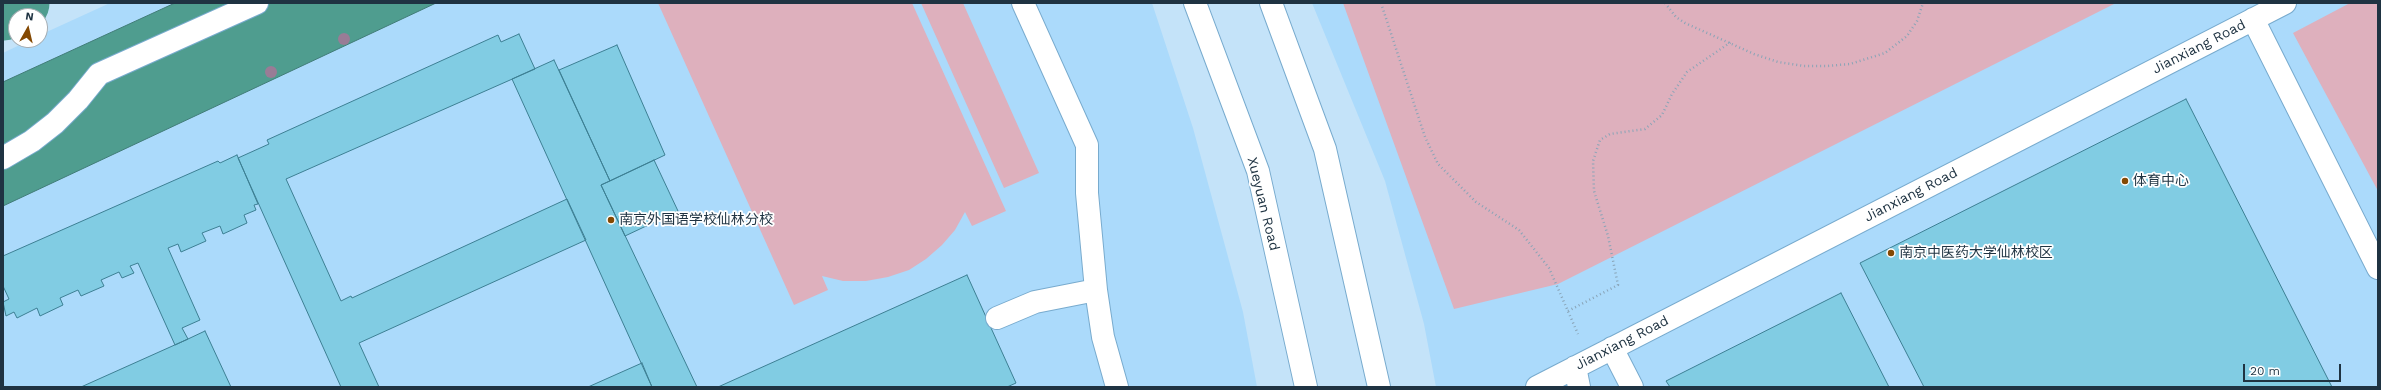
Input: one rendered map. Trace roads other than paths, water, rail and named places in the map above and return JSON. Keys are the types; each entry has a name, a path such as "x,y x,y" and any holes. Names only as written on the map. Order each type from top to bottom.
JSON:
{"street":[{"path":"3,158 32,141 55,123 78,100 99,74 257,3"},
{"path":"1023,3 1087,145 1087,193 1096,290 1103,338 1117,387"},
{"name":"Xueyuan Road","path":"1195,3 1258,171 1306,387"},
{"path":"1271,3 1325,149 1379,387"},
{"name":"Jianxiang Road","path":"1536,387 1581,371 1612,348 2285,3"},
{"path":"2253,19 2378,268"},
{"path":"997,318 1035,302 1096,290"},
{"path":"1612,348 1632,387"}],"waterway":[{"path":"3,11 20,3"}],"place":[{"name":"体育中心","path":"2125,181"},
{"name":"南京外国语学校仙林分校","path":"611,220"},
{"name":"南京中医药大学仙林校区","path":"1891,253"}]}
